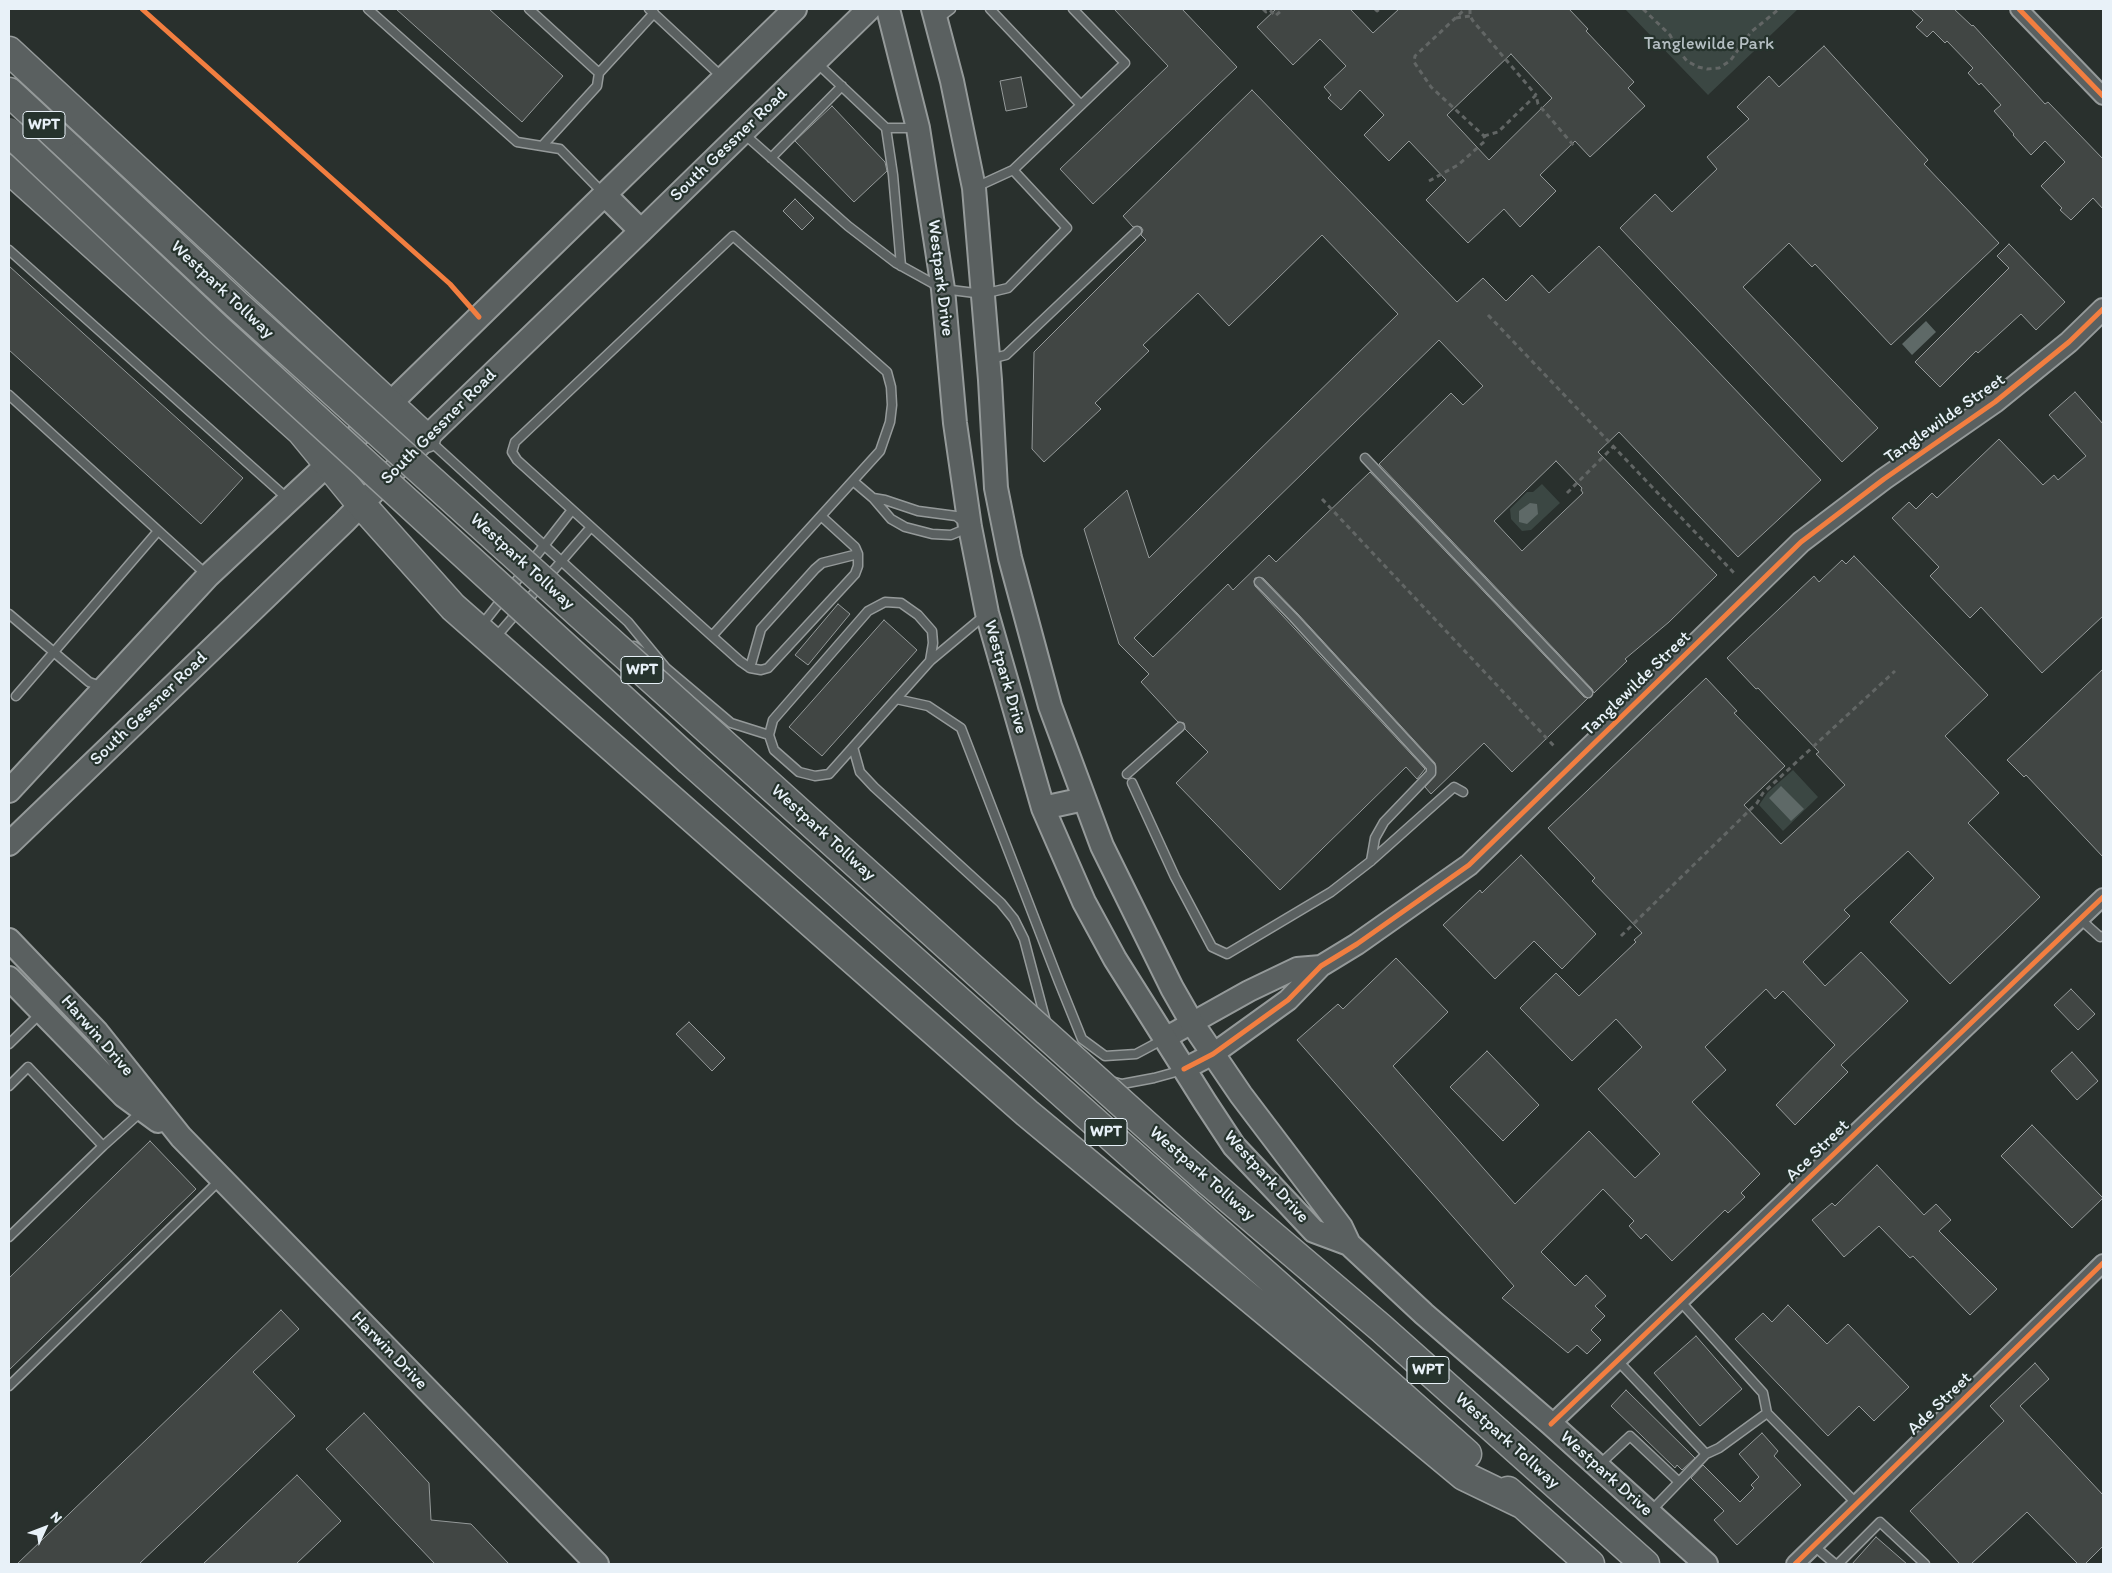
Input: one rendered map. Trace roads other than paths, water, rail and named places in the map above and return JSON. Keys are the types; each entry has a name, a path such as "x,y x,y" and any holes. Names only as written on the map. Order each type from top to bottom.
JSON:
{"highway":[{"path":"9,51 426,438"},
{"name":"Westpark Tollway","path":"9,92 236,304 1208,1180 1381,1328 1645,1564"},
{"name":"Westpark Tollway","path":"9,132 217,328 690,761 1590,1564"},
{"path":"9,169 301,431 361,504 453,607 485,636 1027,1113 1464,1476 1522,1504"}],"main road":[{"path":"9,791 208,576 328,464 795,9"},
{"name":"South Gessner Road","path":"9,844 869,9"},
{"name":"Westpark Drive","path":"888,9 918,128 943,289 955,423 970,527 987,613 1043,808 1084,902 1116,959 1234,1146 1314,1231 1349,1244"},
{"name":"Westpark Drive","path":"940,12 974,188 996,488 1010,558 1050,706 1102,846 1136,918 1192,1023 1271,1136 1341,1227 1349,1244 1424,1314 1551,1424 1706,1564"},
{"path":"604,194 641,231"},
{"path":"970,527 1003,523"},
{"path":"1043,808 1084,799"},
{"name":"Harwin Drive","path":"9,940 97,1032 124,1096 181,1137"},
{"name":"Harwin Drive","path":"9,978 42,1012 111,1067 222,1178 597,1564"}],"street":[{"path":"2019,9 2103,96"},
{"name":"Tanglewilde Street","path":"1184,1069 1213,1054 1288,1000 1321,966 1398,916 1469,865 1801,542 1884,479 1995,402 2069,342 2103,309"},
{"name":"Ace Street","path":"1551,1424 2103,897"},
{"name":"Tanglewilde Street","path":"1165,1038 1250,991 1297,968 1321,966"},
{"name":"Ade Street","path":"1795,1564 2103,1263"}],"lane":[{"path":"368,9 517,142 560,149 604,194"},
{"path":"529,9 599,73"},
{"path":"990,9 1081,105"},
{"path":"974,188 1012,170 1125,64 1073,9"},
{"path":"543,145 596,86 599,73 651,11 723,78"},
{"path":"816,61 886,128 893,175 902,266"},
{"path":"771,158 842,86"},
{"path":"886,128 918,128"},
{"path":"742,132 848,226 902,266 943,289 983,294 1008,288 1067,228 1012,170"},
{"path":"988,359 1006,355 1137,231"},
{"path":"712,636 880,451 886,437 892,405 891,387 887,372 733,236 515,442 512,452 517,460 572,510 712,636 750,668 761,670 768,668 856,574 858,554 855,547 821,516"},
{"path":"9,250 289,500"},
{"path":"9,395 208,576"},
{"path":"426,438 628,622 666,668"},
{"path":"1365,458 1588,692"},
{"path":"853,481 873,498 891,519 906,527 932,534 951,535 970,527 956,516 918,511 873,498"},
{"path":"485,636 544,546 572,510"},
{"path":"485,636 542,584 591,527"},
{"path":"16,696 158,531"},
{"path":"750,668 762,629 815,569 822,563 858,554"},
{"path":"542,584 552,582 561,586"},
{"path":"1259,582 1431,767 1431,774 1384,822 1375,838 1371,861"},
{"path":"930,661 933,644 932,631 918,615 901,603 885,602 868,611 773,720 769,735 774,750 799,772 815,776 829,774 930,661 987,613"},
{"path":"9,614 89,682 104,688"},
{"path":"623,639 666,668 731,722 769,735"},
{"path":"896,699 928,706 961,728 1058,982 1082,1039 1105,1056 1136,1054 1165,1038"},
{"path":"1127,774 1180,727"},
{"path":"853,747 860,772 1001,903 1014,920 1024,940 1046,1023 1068,1058 1098,1078 1122,1084 1154,1078 1184,1069"},
{"path":"1132,782 1176,877 1212,947 1227,954 1331,892 1371,861 1454,786 1463,792"},
{"path":"2080,919 2100,937 2103,936"},
{"path":"9,1044 42,1012"},
{"path":"9,1086 28,1067 103,1146"},
{"path":"9,1237 143,1110"},
{"path":"9,1386 222,1178"},
{"path":"1680,1301 1763,1393 1767,1413 1857,1504"},
{"path":"1617,1360 1706,1454"},
{"path":"1649,1513 1706,1454 1720,1448 1767,1413"},
{"path":"1598,1467 1630,1436 1680,1482"},
{"path":"1814,1546 1837,1564 1880,1522 1924,1564"}],"park label":[{"name":"Tanglewilde Park","path":"1709,44"}]}
